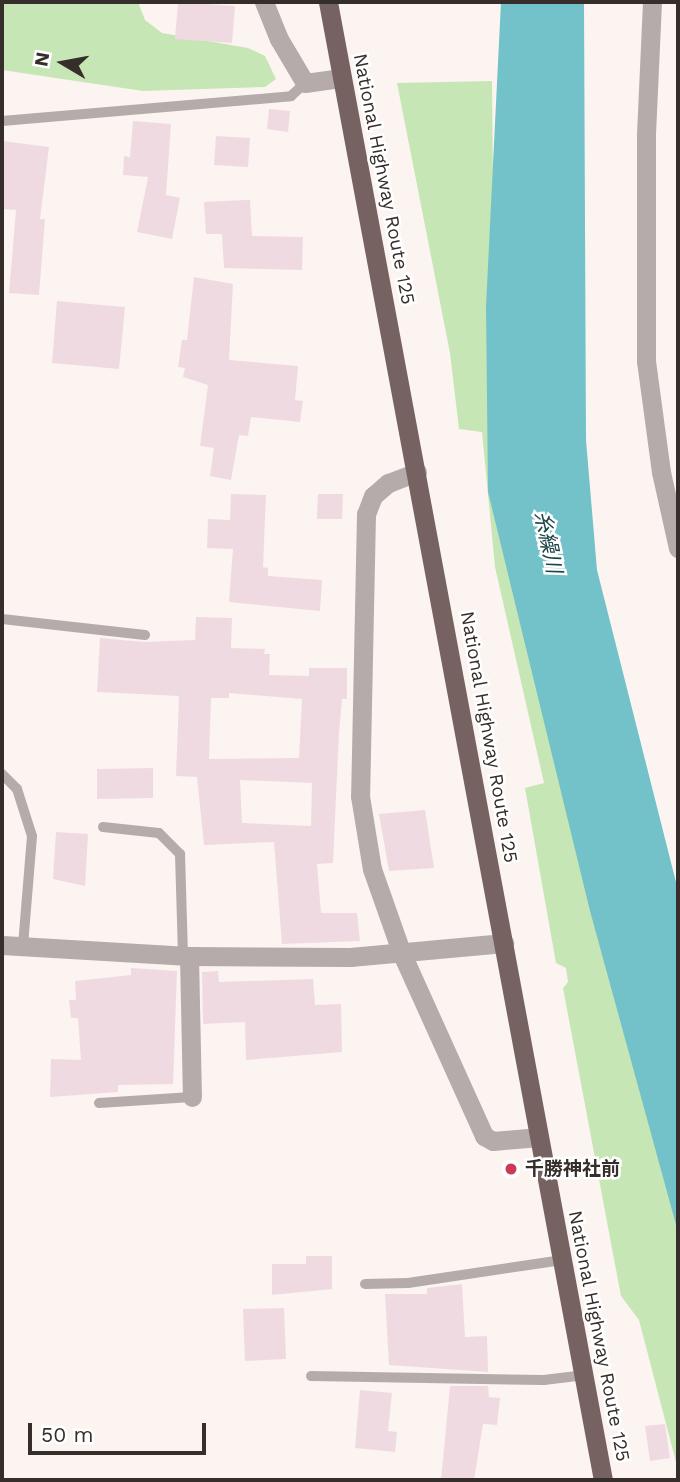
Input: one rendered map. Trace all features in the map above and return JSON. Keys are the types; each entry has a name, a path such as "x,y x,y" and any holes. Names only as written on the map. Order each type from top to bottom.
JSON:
{"highway":[{"name":"National Highway Route 125","path":"328,2 603,1480"}],"street":[{"path":"264,2 279,39 305,83 342,78"},
{"path":"652,2 646,134 646,361 661,472 678,548"},
{"path":"417,472 388,483 368,504 359,701 360,796 372,869 402,954 484,1136 493,1141 539,1137"},
{"path":"2,945 186,956 402,954 504,943"},
{"path":"186,956 192,1097"}],"lane":[{"path":"2,121 291,96 305,83"},
{"path":"2,619 145,635"},
{"path":"2,774 17,789 32,836 23,946"},
{"path":"103,827 159,833 180,854 186,956"},
{"path":"99,1102 192,1097"},
{"path":"365,1284 408,1283 562,1260"},
{"path":"311,1376 548,1380 583,1375"}],"green space":[{"path":"138,2 145,20 162,33 248,48 265,56 276,79 265,87 143,91 2,70 2,4"},
{"path":"492,81 494,281 678,1213 677,1466 639,1320 621,1296 563,988 568,982 566,968 556,963 525,788 544,783 495,567 482,432 459,429 450,353 397,83"}],"water":[{"name":"糸繰川","path":"501,2 584,2 586,440 597,570 678,890 678,1232 590,911 488,492 486,306"}],"building":[{"path":"178,2 235,6 232,43 175,39"},
{"path":"269,109 290,111 288,132 267,129"},
{"path":"133,121 171,124 166,195 180,198 172,239 137,232 148,177 123,175 124,156 130,157"},
{"path":"216,136 250,138 248,167 214,165"},
{"path":"2,141 49,147 40,219 45,219 39,295 9,293 16,210 2,209"},
{"path":"250,200 252,236 303,237 302,270 224,268 222,234 206,234 204,202"},
{"path":"194,277 233,284 229,360 298,366 295,400 303,401 300,422 251,417 248,436 239,435 231,480 210,476 214,448 200,446 208,385 183,377 185,368 178,367 182,340 187,340"},
{"path":"57,301 125,307 119,369 52,363"},
{"path":"231,494 266,495 263,567 268,568 268,576 322,580 320,611 229,602 233,549 207,548 208,519 230,520"},
{"path":"318,494 343,494 342,519 317,519"},
{"path":"196,617 232,618 231,648 265,649 264,654 270,654 269,675 309,676 309,668 347,668 347,699 342,699 339,732 333,863 317,864 321,913 357,913 360,941 282,944 274,842 204,845 197,777 176,776 179,696 97,692 100,638 144,642 195,640","holes":["229,693 302,699 299,758 209,759 211,698 229,698","240,780 312,783 311,826 242,823"]},
{"path":"153,768 153,798 97,799 97,769"},
{"path":"425,810 434,868 389,871 379,814"},
{"path":"56,832 88,834 85,886 53,879"},
{"path":"131,968 177,971 173,1084 118,1085 118,1092 50,1097 51,1059 81,1060 78,1018 71,1018 69,1000 76,1000 75,981 131,975"},
{"path":"218,971 219,982 313,979 315,1005 341,1004 342,1052 246,1060 245,1022 203,1024 202,972"},
{"path":"306,1256 332,1256 332,1289 272,1295 272,1264 306,1264"},
{"path":"462,1284 465,1337 487,1336 488,1372 389,1365 385,1294 427,1294 427,1288"},
{"path":"284,1308 286,1359 245,1361 243,1309"},
{"path":"450,1386 488,1386 489,1397 500,1398 497,1425 483,1424 474,1480 441,1480"},
{"path":"360,1390 392,1393 388,1431 397,1432 395,1452 355,1448"},
{"path":"665,1424 670,1458 650,1461 645,1426"}],"place":[{"name":"千勝神社前","path":"511,1169"}]}
